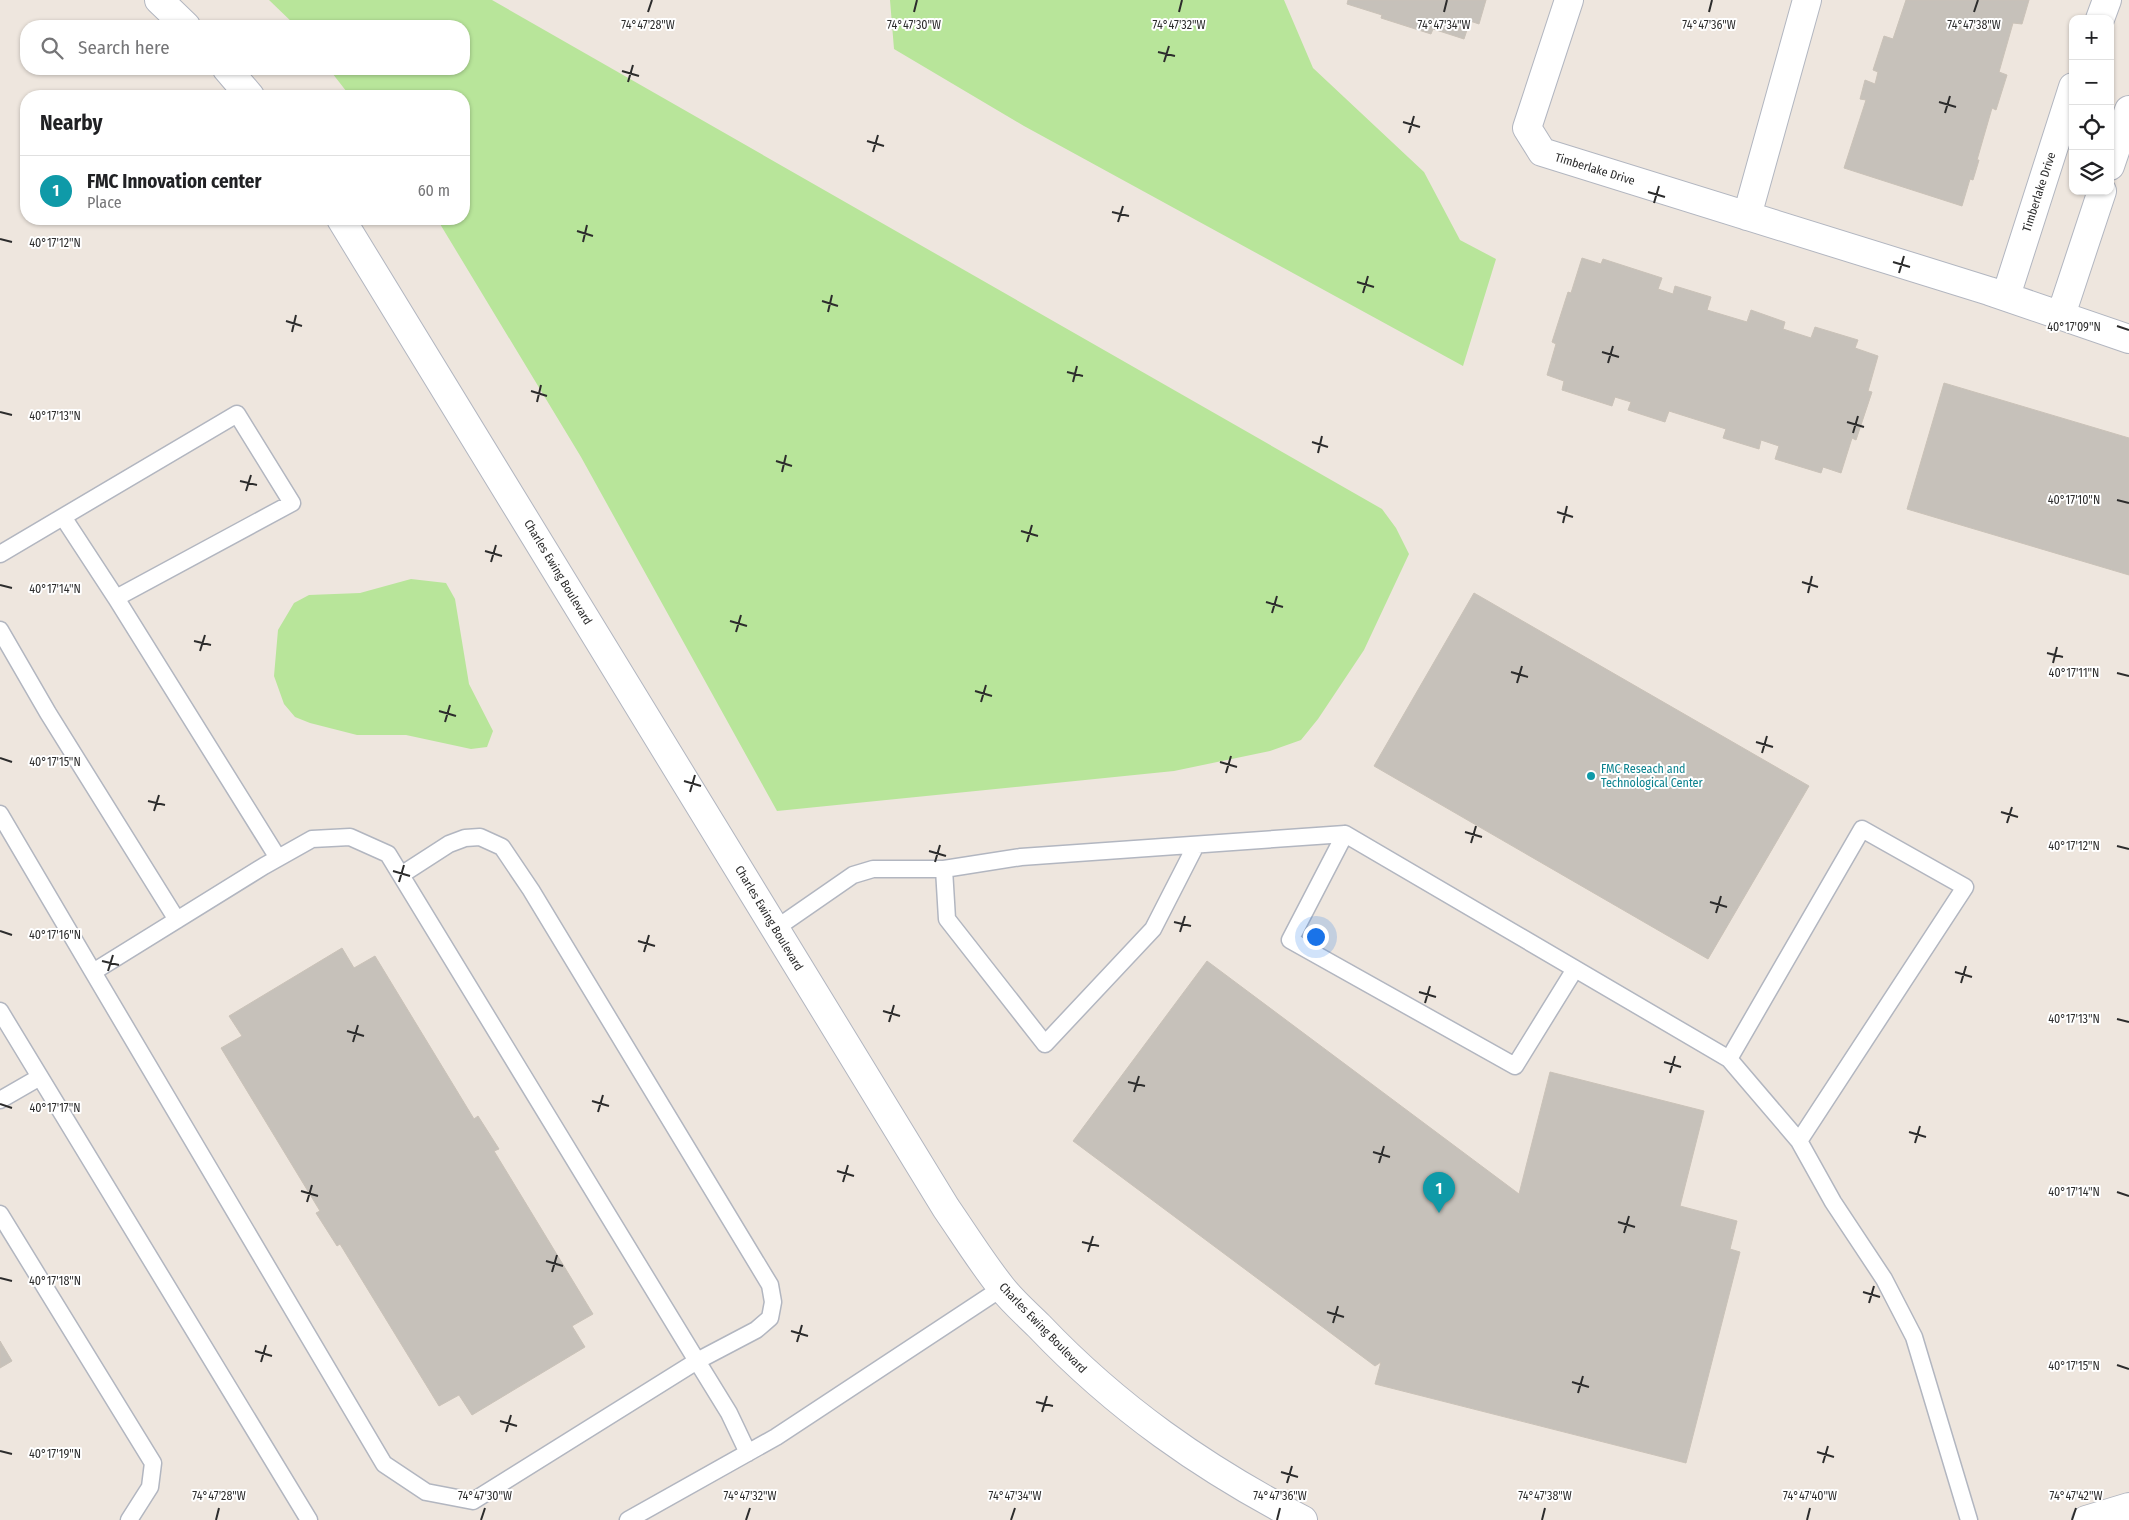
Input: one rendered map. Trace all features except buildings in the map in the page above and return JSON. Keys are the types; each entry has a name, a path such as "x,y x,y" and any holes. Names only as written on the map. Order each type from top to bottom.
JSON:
{"street":[{"path":"159,0 180,20"},
{"name":"Timberlake Drive","path":"1568,0 1527,128 1542,152 2006,296 2129,338"},
{"path":"1747,216 1807,0"},
{"path":"2102,15 2108,0"},
{"path":"231,75 245,90"},
{"name":"Timberlake Drive","path":"2006,296 2069,99"},
{"path":"2114,154 2129,110"},
{"path":"2061,315 2101,195"},
{"name":"Charles Ewing Boulevard","path":"345,225 946,1208 1002,1288 1059,1347 1103,1388 1150,1426 1199,1461 1250,1492 1303,1520"},
{"path":"2086,1520 2129,1507"}],"lane":[{"path":"0,554 237,414 292,503 116,598"},
{"path":"63,517 116,598 278,858"},
{"path":"0,630 48,713 177,920"},
{"path":"0,814 384,1464 426,1492 473,1501 697,1361 756,1330 770,1318 773,1302 770,1285 531,890 502,847 480,837 465,838 449,844 401,875"},
{"path":"1729,1059 1862,829 1965,887 1799,1141"},
{"path":"775,929 853,875 873,869 944,869 1021,857 1345,834 1729,1059 1799,1141 1833,1202 1884,1279 1914,1337 1969,1520"},
{"path":"1345,834 1290,940 1515,1066 1575,969"},
{"path":"93,972 312,839 350,837 388,854 729,1413 748,1453"},
{"path":"944,869 947,919 1045,1044 1153,929 1196,845"},
{"path":"0,1010 309,1520"},
{"path":"0,1100 40,1077"},
{"path":"0,1214 153,1463 150,1487 129,1520"},
{"path":"628,1520 776,1437 1002,1288"}],"green space":[{"path":"269,0 492,0 1382,509 1396,528 1409,554 1364,650 1318,719 1301,740 1270,751 1174,771 777,811 581,457 441,225 470,225 470,90 345,90 334,75 470,75 470,20 290,20"},
{"path":"890,0 1284,0 1313,68 1424,172 1460,240 1496,259 1463,366 1024,126 894,49"},
{"path":"411,579 446,583 455,599 469,684 493,731 487,747 471,749 406,735 357,735 310,723 295,717 284,704 274,676 278,630 294,603 309,595 360,593"}],"place":[{"name":"FMC Reseach and Technological Center","path":"1591,776"},
{"name":"FMC Innovation center","path":"1439,1213"}]}
